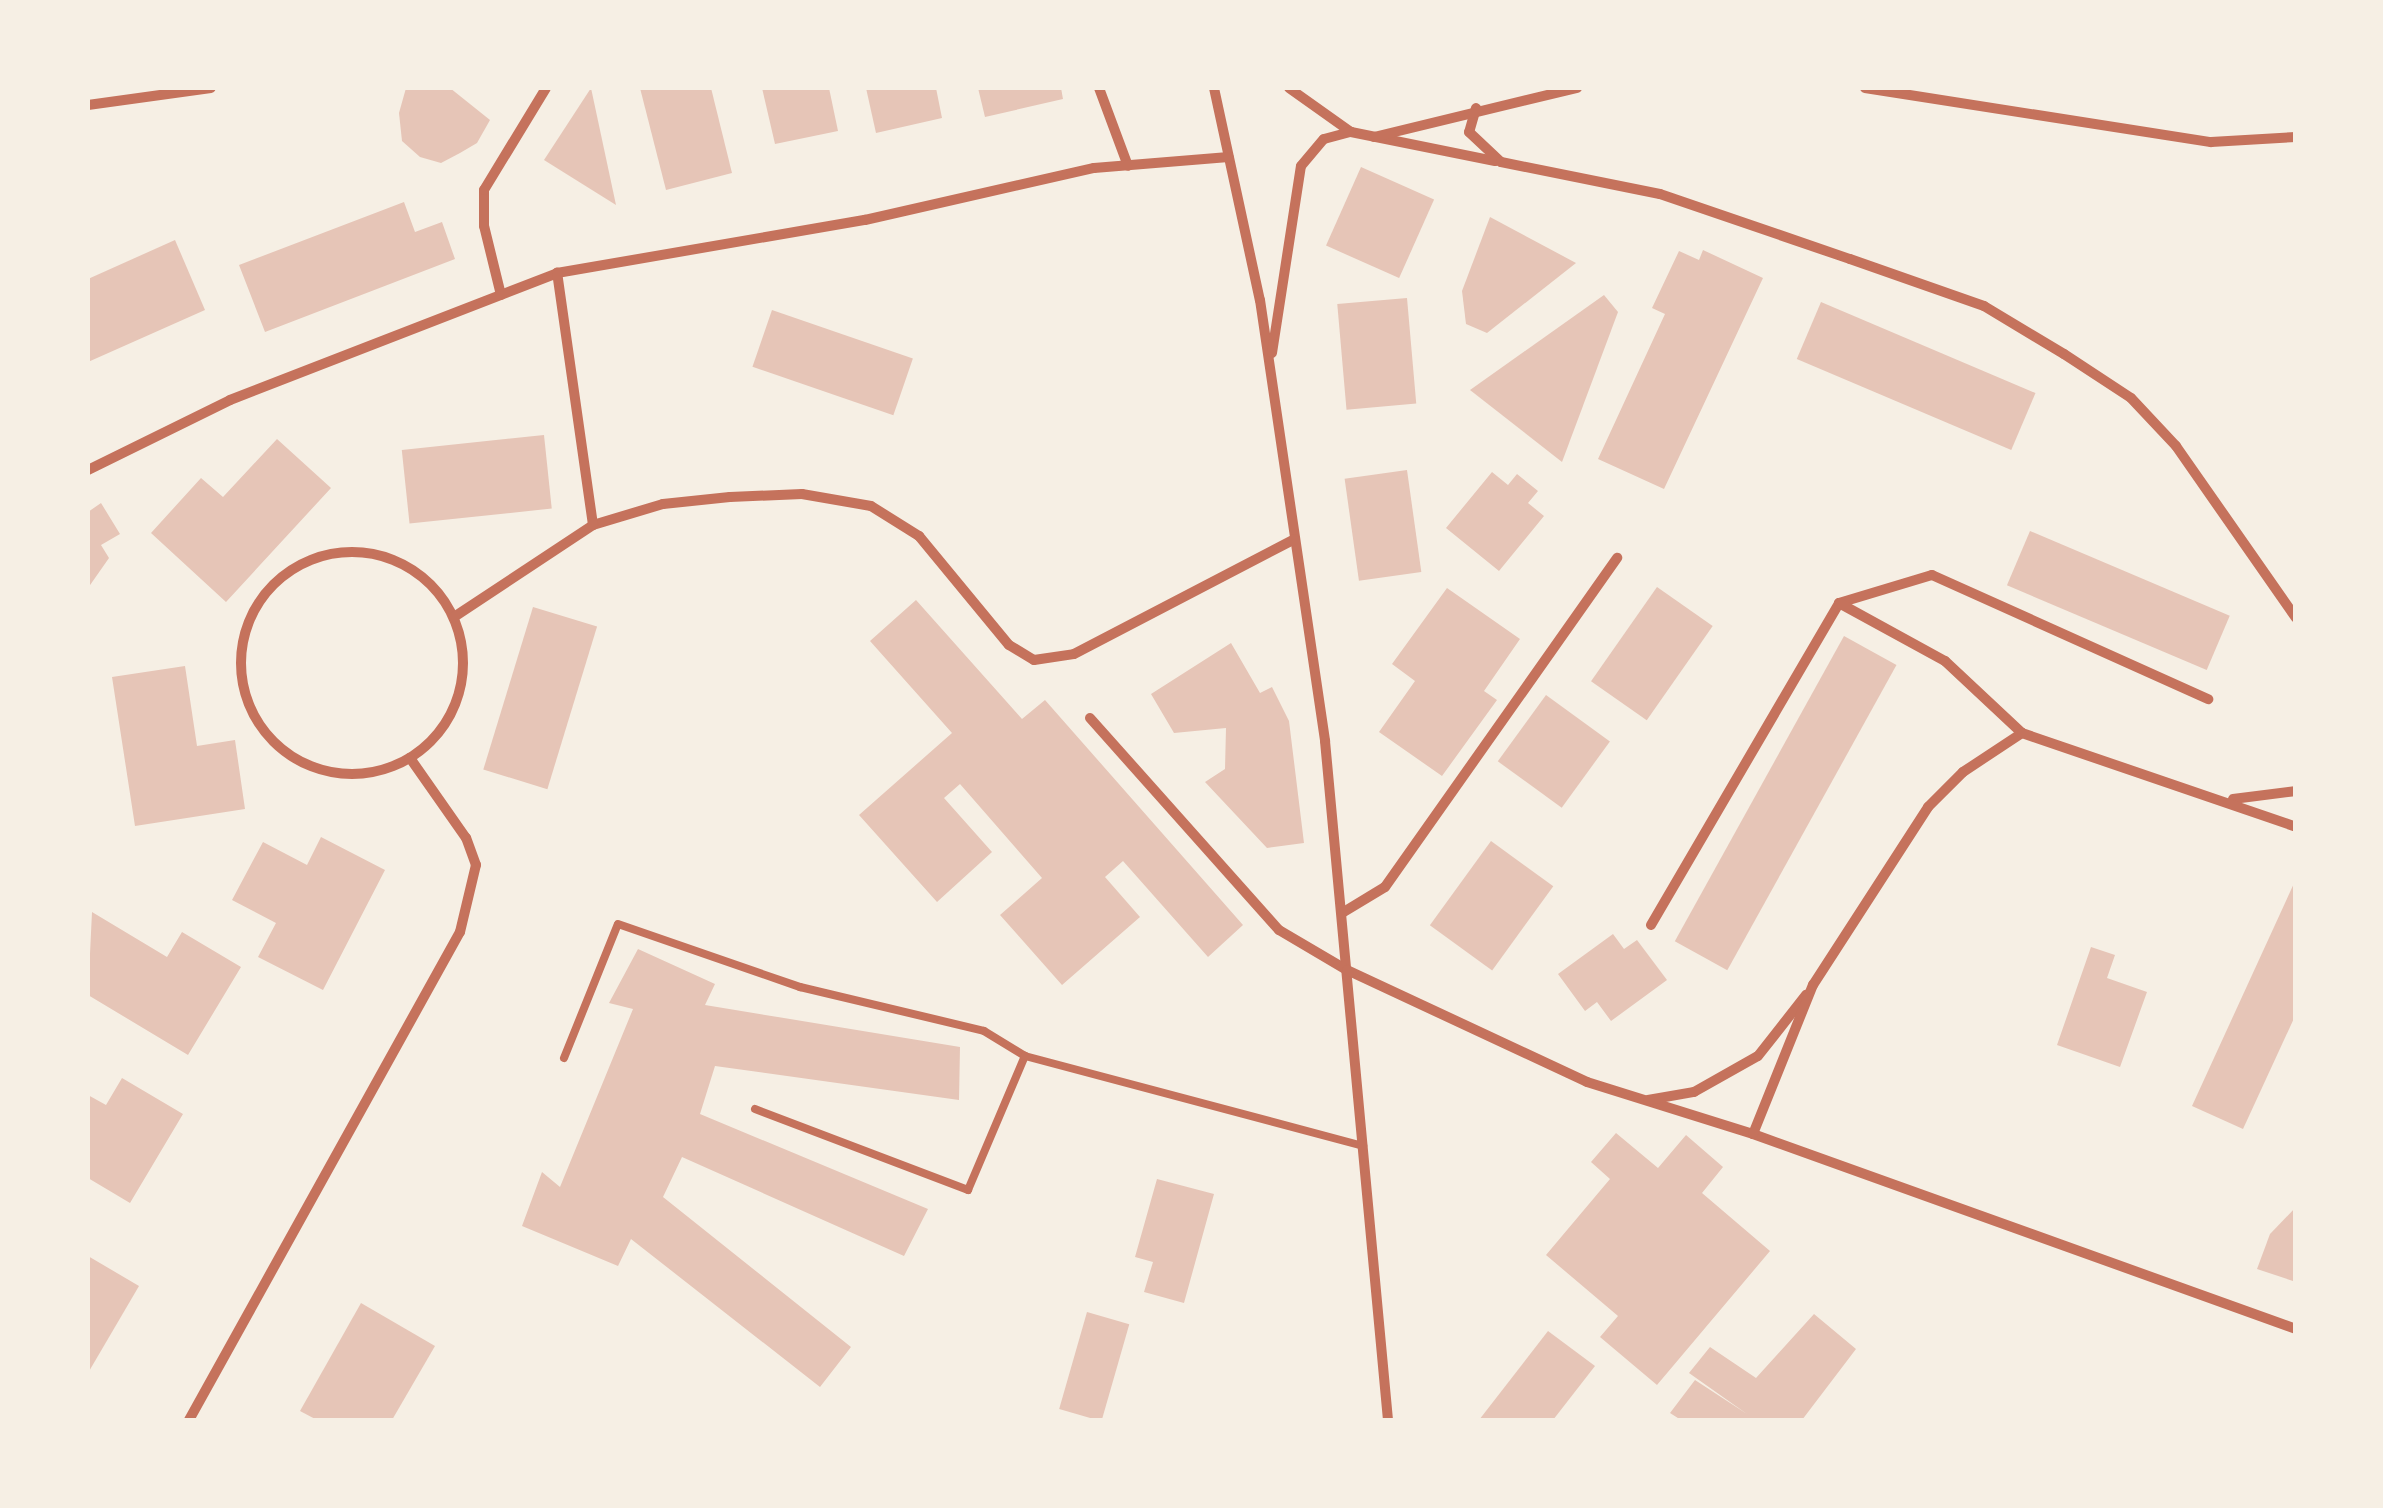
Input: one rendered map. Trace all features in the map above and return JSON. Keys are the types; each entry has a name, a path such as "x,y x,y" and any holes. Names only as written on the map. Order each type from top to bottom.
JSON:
{"street":[{"path":"88,105 210,88"},
{"path":"501,295 484,226 484,190 546,88"},
{"path":"1098,88 1128,166"},
{"path":"1214,88 1270,370 1326,741 1388,1420"},
{"path":"1219,102 1222,88"},
{"path":"1290,88 1351,132 1370,138 1660,194 1984,306 2131,398 2176,446 2296,618"},
{"path":"1370,138 1543,90 1577,88"},
{"path":"1866,88 2211,142 2296,136"},
{"path":"1476,108 1469,132 1501,162"},
{"path":"1270,370 1301,166 1324,138 1351,132"},
{"path":"88,470 230,400 557,273 865,220 1128,166 1229,156"},
{"path":"557,273 592,526"},
{"path":"454,618 592,526 663,504 802,494 871,506 918,536 1009,645 1034,660 1074,654 1296,538"},
{"path":"364,552 401,563 432,586 454,618 462,648 453,711 410,758 374,773 336,774 300,762 269,739 245,688 245,631 263,597 291,570 326,555 364,552"},
{"path":"1342,913 1385,887 1616,558"},
{"path":"1651,925 1838,602 1932,575 2208,699"},
{"path":"1838,602 1945,662 2022,732 2296,827"},
{"path":"1090,718 1280,930 1347,970 1642,1102 1753,1134 2296,1329"},
{"path":"1642,1102 1694,1092 1758,1056 1814,985 1928,808 1964,772 2022,732"},
{"path":"189,1420 460,932 476,865 466,838 410,758"},
{"path":"2222,800 2296,791"},
{"path":"1753,1134 1814,985"}],"lane":[{"path":"564,1058 618,924 800,988 984,1031 1025,1056 1363,1146"},
{"path":"754,1109 968,1190 1025,1056"}],"building":[{"path":"406,88 450,88 490,120 477,143 460,153 441,163 420,157 402,141 399,113"},
{"path":"591,88 616,205 544,160"},
{"path":"640,88 711,88 732,173 666,190"},
{"path":"762,88 829,88 838,131 775,144"},
{"path":"866,88 936,88 942,118 876,133"},
{"path":"978,88 1061,88 1063,99 985,117"},
{"path":"1361,167 1434,200 1399,278 1326,246"},
{"path":"404,202 415,232 442,222 455,259 265,332 239,265"},
{"path":"1490,217 1576,263 1487,333 1466,324 1462,291"},
{"path":"175,240 205,310 88,362 88,279"},
{"path":"1703,250 1763,278 1664,489 1598,459 1665,314 1652,308 1679,251 1699,260"},
{"path":"1604,295 1618,312 1562,462 1470,390"},
{"path":"1407,298 1416,404 1347,410 1337,304"},
{"path":"1821,302 2035,393 2011,450 1797,359"},
{"path":"772,310 913,359 893,415 752,367"},
{"path":"544,435 552,509 410,524 402,450"},
{"path":"277,439 331,488 226,602 151,533 201,478 223,497"},
{"path":"1407,470 1421,572 1359,581 1345,479"},
{"path":"1492,472 1508,485 1517,474 1538,491 1528,503 1544,516 1499,571 1446,528"},
{"path":"101,503 120,534 101,545 109,558 88,588 88,512"},
{"path":"2030,531 2230,616 2207,670 2007,585"},
{"path":"1657,587 1713,626 1647,720 1591,681"},
{"path":"1447,588 1520,639 1484,691 1497,700 1442,776 1379,732 1415,681 1392,664"},
{"path":"916,600 1022,719 1045,700 1243,925 1208,957 1123,861 1105,877 1140,917 1062,985 1000,915 1042,878 960,784 944,798 992,852 937,902 859,815 952,733 870,641"},
{"path":"533,607 597,627 547,789 483,770"},
{"path":"1844,636 1896,665 1727,970 1675,941"},
{"path":"1231,643 1260,693 1272,687 1289,721 1304,843 1267,848 1205,782 1225,769 1226,728 1174,733 1151,694"},
{"path":"185,666 197,746 235,740 245,809 135,826 112,677"},
{"path":"1546,695 1610,741 1562,808 1498,761"},
{"path":"321,837 385,870 323,990 258,957 276,923 232,900 263,842 307,865"},
{"path":"1491,841 1553,886 1492,970 1430,925"},
{"path":"2296,879 2296,1014 2243,1129 2192,1106"},
{"path":"92,912 167,957 182,932 241,967 188,1055 88,995"},
{"path":"1613,934 1624,949 1637,940 1667,980 1611,1021 1597,1002 1585,1011 1558,974"},
{"path":"2091,947 2115,955 2107,978 2147,992 2120,1067 2057,1045"},
{"path":"638,949 715,984 705,1005 960,1047 959,1100 715,1066 700,1114 928,1209 904,1256 682,1157 663,1197 851,1347 820,1387 631,1239 618,1266 522,1226 542,1172 560,1187 633,1009 609,1003"},
{"path":"122,1078 183,1114 130,1203 88,1178 88,1095 106,1105"},
{"path":"1616,1133 1658,1168 1686,1135 1723,1167 1702,1193 1770,1251 1657,1385 1600,1337 1618,1316 1546,1255 1610,1179 1591,1162"},
{"path":"1157,1179 1214,1194 1184,1303 1144,1292 1153,1262 1135,1257"},
{"path":"2296,1207 2296,1282 2257,1269 2270,1234"},
{"path":"88,1256 139,1286 88,1373"},
{"path":"361,1303 435,1346 392,1420 317,1420 300,1411"},
{"path":"1087,1312 1129,1324 1102,1420 1059,1409"},
{"path":"1814,1314 1856,1349 1802,1420 1681,1420 1670,1413 1695,1380 1747,1414 1689,1373 1710,1347 1756,1378"},
{"path":"1548,1331 1595,1366 1553,1420 1479,1420"}]}
